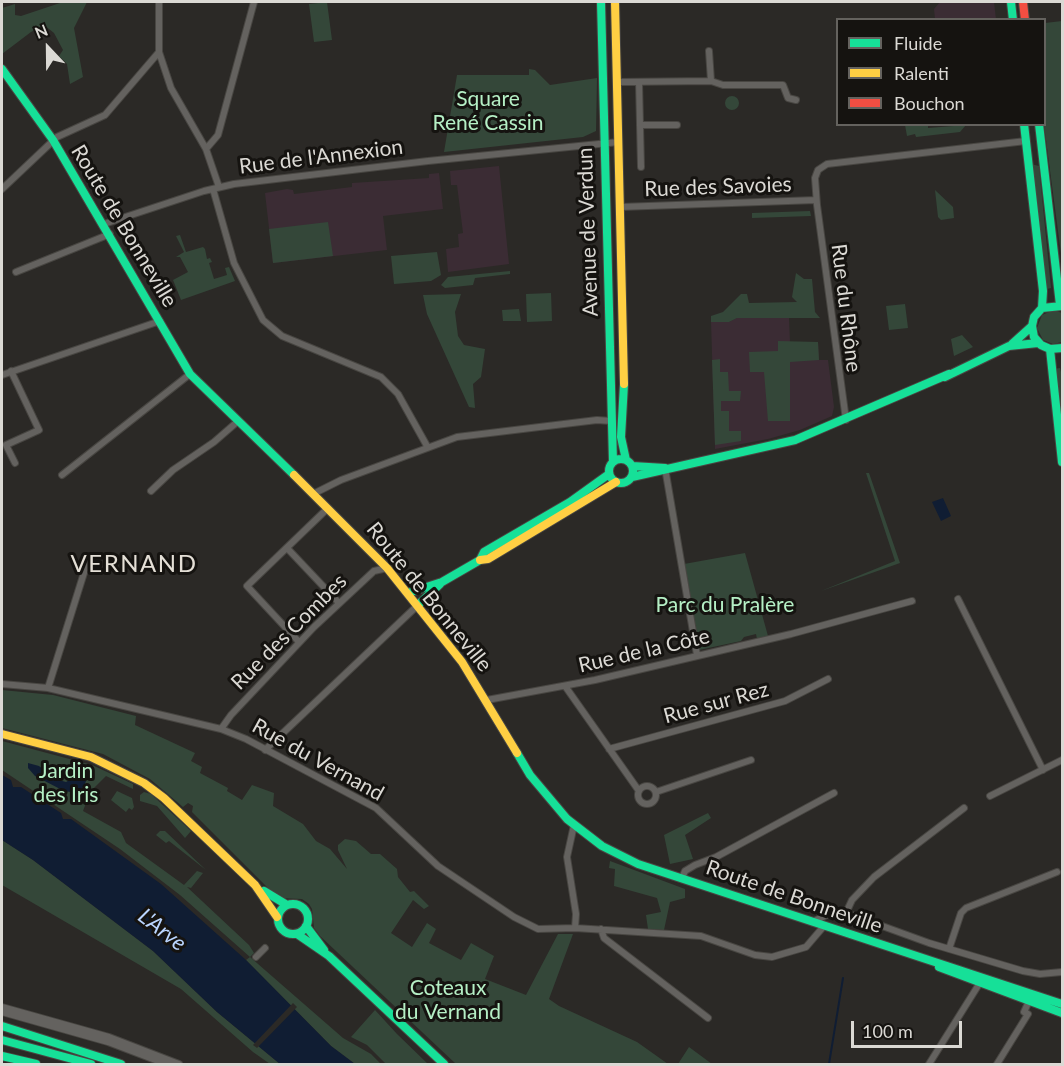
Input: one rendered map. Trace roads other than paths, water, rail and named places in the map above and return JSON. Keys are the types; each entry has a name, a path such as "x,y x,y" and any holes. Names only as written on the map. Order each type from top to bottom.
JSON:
{"main road":[{"name":"Avenue de Verdun","path":"601,2 602,144 606,168 613,462"},
{"name":"Avenue de Verdun","path":"615,2 624,396 621,437 629,463"},
{"path":"1011,2 1013,18"},
{"path":"1023,2 1025,18"},
{"name":"Route de Bonneville","path":"2,69 52,140 104,224 190,374 387,568 462,662 487,700 530,775 554,806 574,825 602,846 624,858 1031,997 1062,1004"},
{"path":"1026,136 1040,129 1056,291 1061,306 1042,308"},
{"path":"1026,136 1042,146"},
{"path":"1026,136 1043,291 1042,308 1034,317 1032,326 1038,342"},
{"path":"408,593 442,582 480,560 488,559 616,482 625,483 632,477 665,468 771,447 859,417 1009,346 1032,326"},
{"path":"1009,346 1038,342 1050,349 1062,348"},
{"path":"1050,349 1062,462"},
{"path":"480,560 484,552 570,502 609,474 613,462 665,468"},
{"path":"629,463 632,477"},
{"path":"609,474 616,482"},
{"path":"418,605 442,582"},
{"path":"2,734 91,757 133,776 164,798 255,885 278,917 282,930 297,934 329,956 444,1065"},
{"path":"255,885 287,905"},
{"path":"278,917 287,905 296,904 304,909 308,917 306,926 297,934"},
{"path":"306,926 329,956"},
{"name":"Route de Bonneville","path":"1031,997 1062,1013"},
{"path":"2,1026 121,1065"},
{"path":"2,1040 91,1065"},
{"path":"4,1057 36,1065"}],"street":[{"path":"159,2 159,52 171,88 206,149 234,263 263,320 282,336 381,377 398,394 427,446"},
{"path":"206,149 218,135 254,2"},
{"path":"709,51 711,81"},
{"path":"2,189 52,140 103,117 159,52"},
{"path":"617,82 711,81 723,85 783,85 788,99 796,100"},
{"path":"639,82 640,167"},
{"path":"640,125 676,124"},
{"name":"Rue du Rhône","path":"848,419 816,200 815,176 825,165 1026,136"},
{"name":"Rue de l'Annexion","path":"104,224 216,188 357,169 619,142"},
{"name":"Rue des Savoies","path":"620,207 816,200"},
{"path":"16,272 110,234"},
{"path":"2,375 159,321"},
{"path":"11,371 39,430 6,445 15,464"},
{"path":"62,475 190,374"},
{"path":"313,494 332,483 427,446 472,434 597,420 611,421"},
{"path":"152,491 178,465 214,442 237,422"},
{"path":"665,468 697,655"},
{"path":"299,642 247,586 328,508"},
{"path":"287,548 339,603"},
{"path":"48,688 88,560"},
{"name":"Rue des Combes","path":"221,729 231,715 299,642 339,603 374,571 387,568"},
{"path":"958,599 1043,770"},
{"name":"Rue de la Côte","path":"487,700 565,686 791,634 912,601"},
{"path":"265,750 418,605"},
{"name":"Rue sur Rez","path":"609,749 785,701 828,679"},
{"name":"Rue du Vernand","path":"2,684 48,688 221,729 246,739 376,808 438,866 514,916 538,928 601,929 705,936 755,955 772,957 806,946 824,926"},
{"path":"565,686 639,791 639,799 646,804 654,800 656,792"},
{"path":"656,792 751,760"},
{"path":"990,796 1062,760"},
{"path":"639,791 648,786 656,792"},
{"path":"682,878 685,871 694,865 716,857 834,793"},
{"path":"835,930 850,902 871,879 964,808"},
{"path":"574,825 567,857 576,914 575,928"},
{"path":"949,949 963,910 1058,872"},
{"path":"812,922 827,915 860,917 949,949 1023,971 1040,974 1062,972"},
{"path":"601,929 604,938 708,1018"},
{"path":"256,957 265,948"},
{"path":"929,1065 982,980"},
{"path":"996,1065 1028,1014 1024,1012 1031,997"},
{"path":"2,1007 109,1037 179,1065"},
{"path":"2,1012 108,1041 166,1065"}],"water":[{"path":"943,498 951,516 941,521 932,502"},
{"path":"28,763 39,766 55,779 66,782 75,777 83,777 86,781 78,793 64,791 35,776 28,768"},
{"name":"L'Arve","path":"2,775 11,780 13,787 21,787 61,813 63,819 71,819 161,884 246,960 331,1046 355,1064 280,1064 217,1012 153,951 33,860 2,840"}],"waterway":[{"path":"829,1064 843,978"}],"district":[{"name":"VERNAND","path":"134,564"}],"park label":[{"name":"Square René Cassin","path":"488,111"},
{"name":"Parc du Pralère","path":"725,605"},
{"name":"Jardin des Iris","path":"66,783"},
{"name":"Coteaux du Vernand","path":"448,1000"}]}
